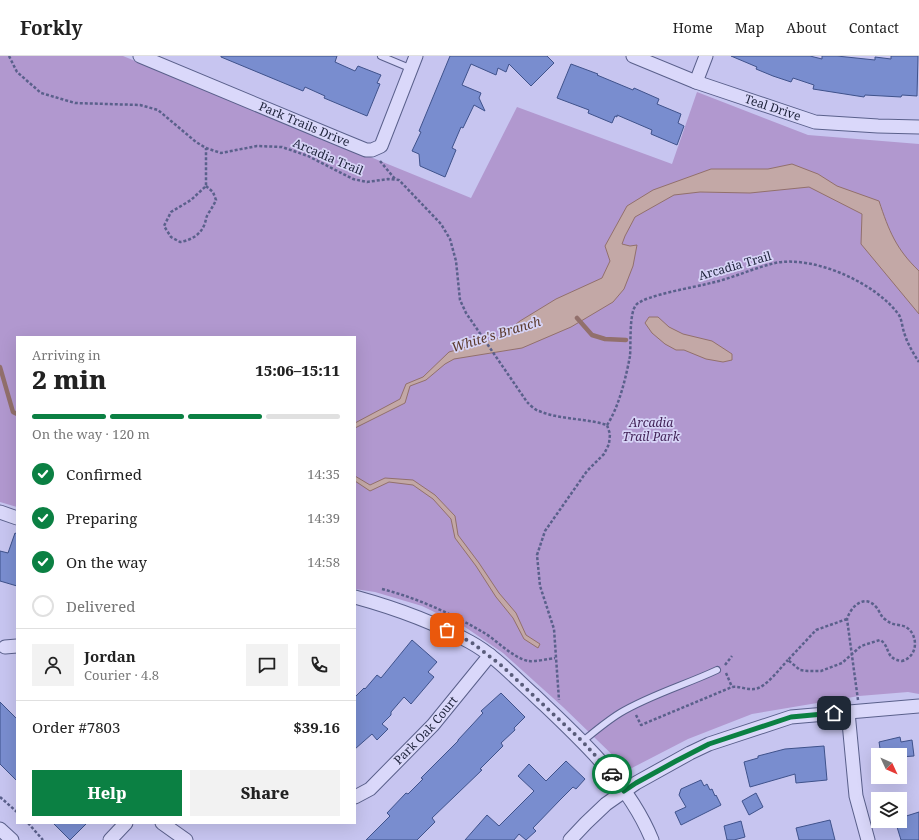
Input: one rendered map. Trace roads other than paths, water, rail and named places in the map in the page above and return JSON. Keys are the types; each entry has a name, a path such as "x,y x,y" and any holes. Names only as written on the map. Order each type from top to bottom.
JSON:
{"street":[{"name":"Park Trails Drive","path":"140,56 366,150 372,150 381,146 412,69"},
{"path":"412,69 416,56"},
{"name":"Teal Drive","path":"633,56 696,82 815,122 919,127"},
{"path":"696,82 706,56"},
{"path":"0,512 16,518"},
{"path":"356,597 390,607 435,624 471,642 490,655 583,742 613,776 646,823 652,840"},
{"name":"Park Oak Court","path":"356,796 370,789 433,725 490,655"},
{"path":"570,840 606,804 624,791 690,753 709,744 791,717 919,706"},
{"path":"848,712 856,796 868,840"},
{"path":"110,840 125,824"},
{"path":"163,824 186,840"},
{"path":"0,828 12,840"}],"lane":[{"path":"381,56 412,69"},
{"path":"583,742 600,726 620,713 717,670"}],"waterway":[{"path":"577,318 592,335 605,339 626,340"},
{"name":"White's Branch","path":"0,367 13,412 16,414"}],"park label":[{"name":"Arcadia Trail Park","path":"651,430"}]}
